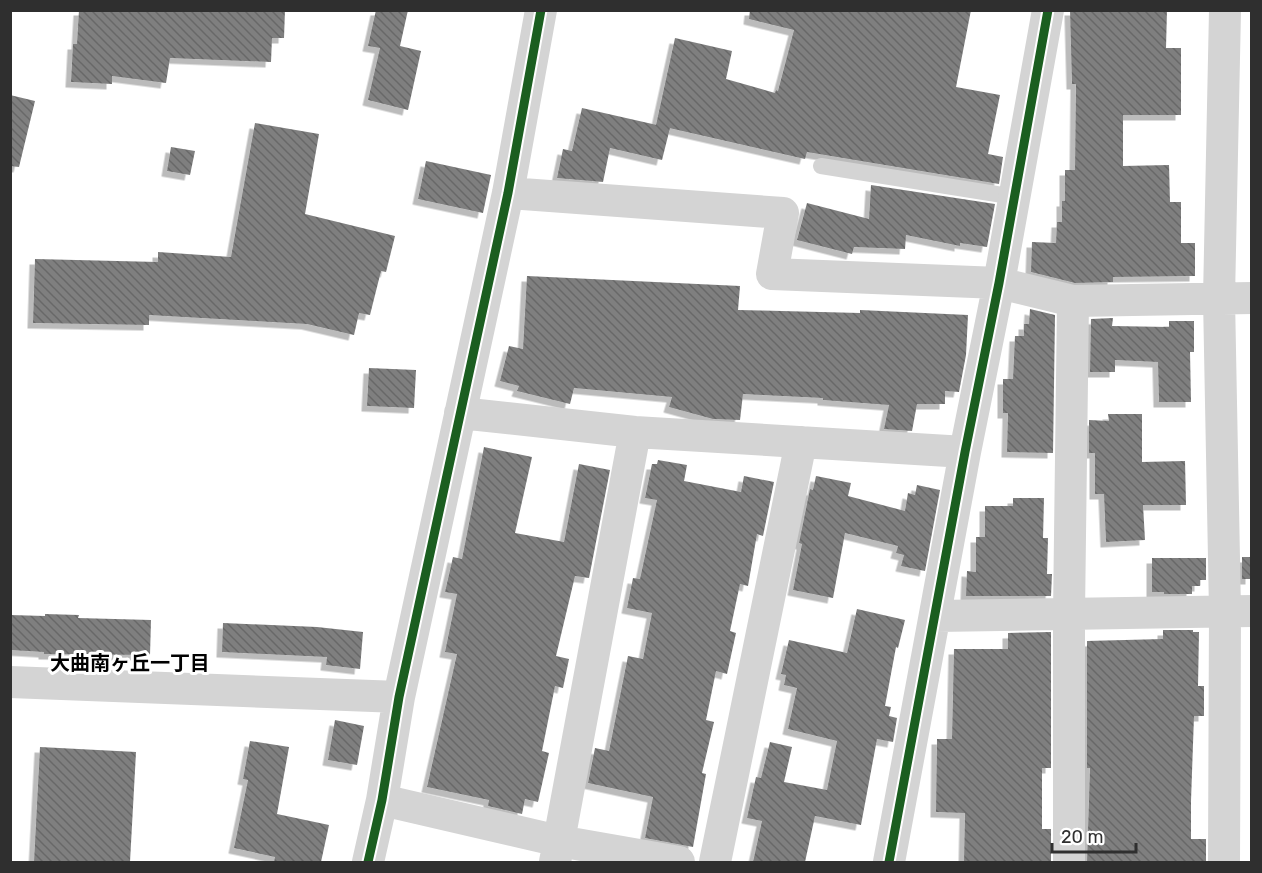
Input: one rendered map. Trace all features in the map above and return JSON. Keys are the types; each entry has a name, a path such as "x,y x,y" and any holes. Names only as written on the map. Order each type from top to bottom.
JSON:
{"street":[{"path":"368,862 382,800 399,697 508,193 541,10"},
{"path":"889,862 965,452 999,283 1048,10"},
{"path":"1224,862 1238,611 1219,298 1225,10"},
{"path":"508,193 783,213 772,274 999,283 1073,301 1251,298"},
{"path":"1069,862 1073,301"},
{"path":"460,413 635,432 965,452"},
{"path":"557,852 635,432"},
{"path":"715,862 801,442"},
{"path":"936,615 1238,611"},
{"path":"10,681 399,697"},
{"path":"382,800 557,852 679,862"}],"lane":[{"path":"821,166 1015,197"}],"building":[{"path":"79,10 285,10 284,38 272,38 271,62 170,58 166,83 112,76 112,84 71,82 73,44 77,44"},
{"path":"376,10 408,10 400,46 421,51 408,110 368,100 380,48 368,46"},
{"path":"750,10 971,10 956,87 1000,95 988,154 1003,157 999,184 807,152 805,159 656,125 675,38 732,51 726,79 775,93 776,90 778,91 794,30 749,19"},
{"path":"1070,10 1167,10 1166,48 1181,48 1181,115 1123,115 1123,166 1169,165 1170,202 1181,202 1181,243 1195,243 1195,276 1113,277 1113,282 1075,283 1031,272 1032,242 1056,243 1057,222 1062,222 1062,201 1065,201 1065,170 1075,170 1076,84 1072,84"},
{"path":"10,95 35,101 19,167 10,166"},
{"path":"582,108 670,128 662,160 610,148 603,182 557,178 563,149 572,151"},
{"path":"255,123 319,134 305,214 395,236 386,272 381,271 370,315 359,313 354,335 307,324 149,315 149,325 33,323 35,259 158,262 158,252 231,257"},
{"path":"171,147 195,151 190,175 167,171"},
{"path":"426,161 491,175 483,213 418,199"},
{"path":"871,185 995,204 987,247 960,243 960,246 906,235 905,249 854,247 852,254 797,240 807,203 869,219"},
{"path":"527,276 740,286 738,310 860,313 860,310 968,315 966,355 959,392 945,391 945,404 917,404 912,431 884,429 889,405 823,400 823,398 743,394 740,420 713,419 669,407 672,397 574,388 570,404 517,391 519,386 500,381 509,346 523,349"},
{"path":"1030,309 1055,315 1053,453 1007,452 1008,413 1003,413 1003,379 1013,379 1015,336 1024,336 1024,324 1029,324"},
{"path":"1113,318 1112,326 1169,327 1169,321 1194,321 1194,352 1190,352 1191,402 1159,402 1158,362 1115,360 1115,372 1090,372 1091,319"},
{"path":"369,368 416,370 414,408 367,406"},
{"path":"1108,414 1142,414 1142,462 1185,461 1186,505 1143,505 1145,540 1106,542 1104,494 1095,494 1095,453 1089,453 1089,420 1109,421"},
{"path":"484,447 532,457 515,533 564,542 579,464 610,470 589,578 575,576 556,656 569,659 563,688 555,686 542,751 549,753 538,802 525,799 522,814 488,806 489,800 427,787 457,654 445,652 457,594 445,592 453,557 462,559"},
{"path":"658,460 687,465 684,481 741,492 744,476 774,482 763,536 757,534 748,586 740,584 730,631 736,633 727,674 716,671 706,720 714,722 702,773 706,774 693,847 645,838 653,797 588,783 595,748 609,751 628,656 643,659 652,613 627,608 633,578 640,579 657,500 645,498 652,464 657,464"},
{"path":"816,476 851,483 848,496 905,511 908,493 915,495 917,485 940,490 925,571 901,566 904,555 896,553 898,546 845,533 833,598 793,590 802,544 799,543 810,489 813,490"},
{"path":"1013,498 1044,498 1043,538 1048,538 1047,574 1052,574 1051,596 966,596 967,571 976,572 976,537 985,537 985,506 1013,506"},
{"path":"1242,557 1251,557 1251,579 1242,579"},
{"path":"1152,558 1206,558 1206,580 1200,580 1200,586 1192,586 1192,594 1152,592"},
{"path":"857,609 905,620 898,648 896,647 885,706 891,707 889,716 897,718 893,742 877,739 861,825 815,816 805,862 753,862 762,821 747,818 756,777 761,778 770,742 792,747 784,782 827,790 837,741 788,729 797,688 784,685 786,675 781,674 789,640 847,653"},
{"path":"45,614 79,615 78,618 151,620 150,655 44,654 44,652 10,650 10,615 45,616"},
{"path":"223,623 317,627 363,632 360,669 326,665 327,657 222,652"},
{"path":"1163,630 1199,632 1198,686 1204,686 1204,716 1194,716 1191,839 1206,839 1206,862 1087,862 1090,768 1087,768 1087,641 1163,639"},
{"path":"1051,632 1051,768 1042,768 1042,829 1051,829 1051,862 964,862 965,813 936,812 937,739 952,739 954,649 1008,649 1008,633"},
{"path":"335,720 364,726 357,765 328,760"},
{"path":"250,741 289,747 277,814 329,825 321,862 274,862 275,857 234,848 248,780 243,779"},
{"path":"40,747 136,752 130,862 34,862"}],"cycle path":[{"path":"368,862 382,800 399,697 508,193 541,10"},
{"path":"889,862 965,452 999,283 1048,10"}],"district":[{"name":"大曲南ヶ丘一丁目","path":"130,663"}]}
